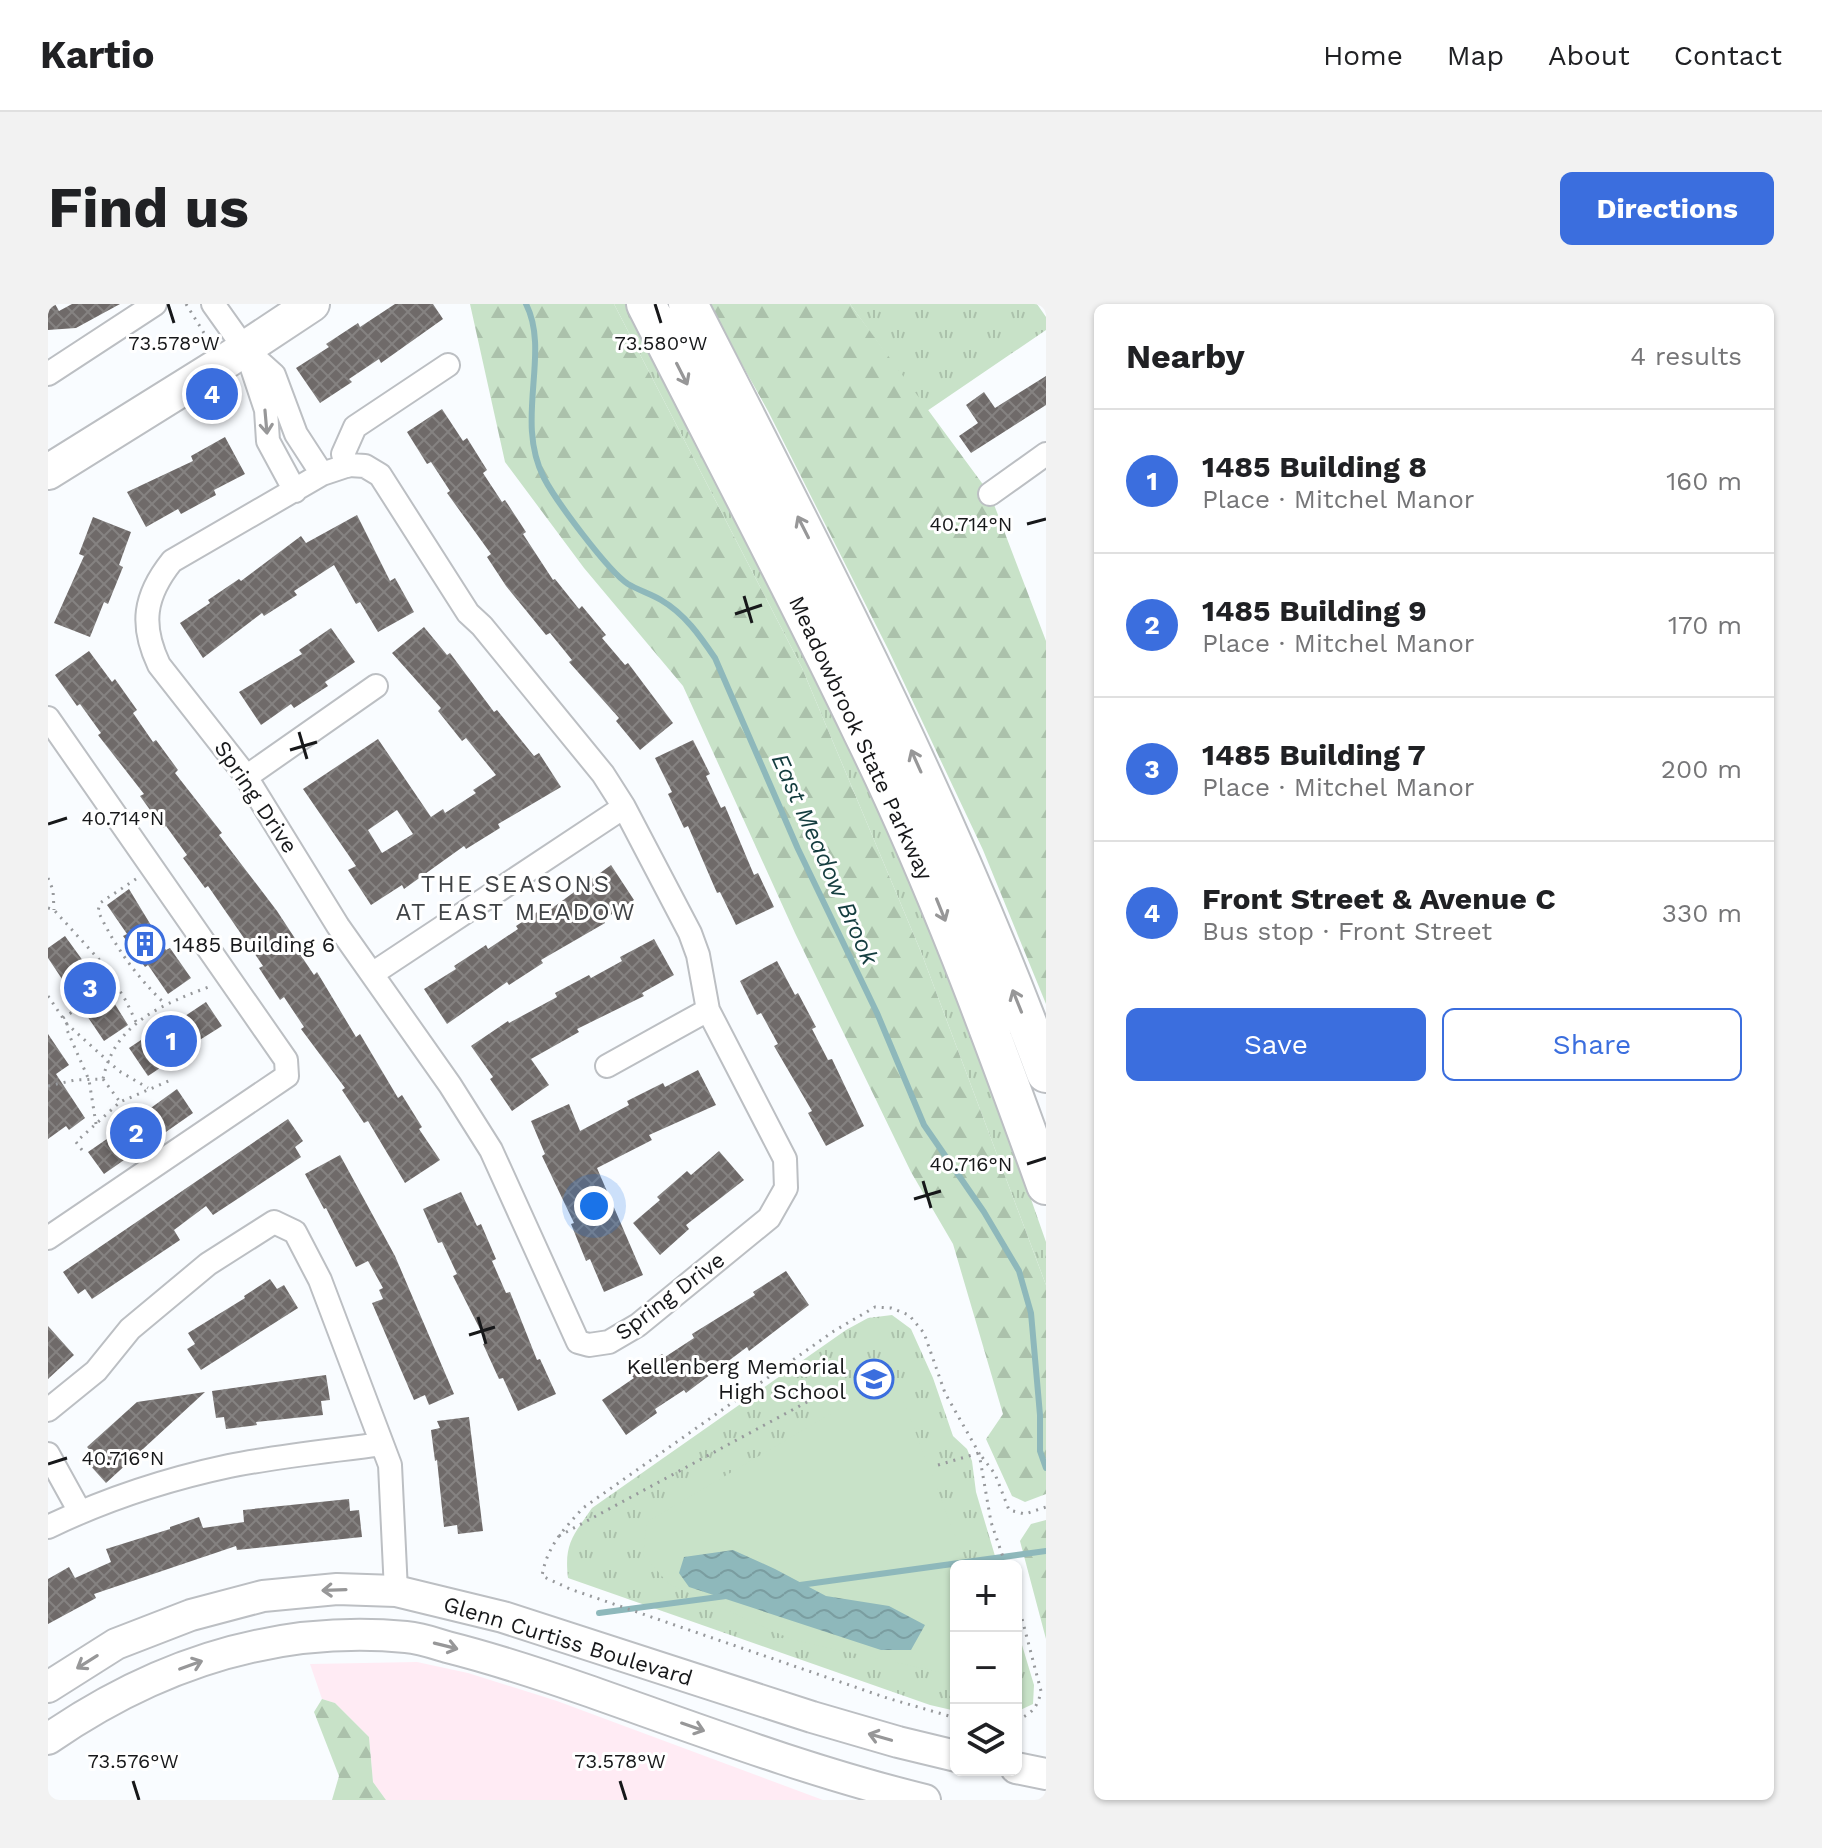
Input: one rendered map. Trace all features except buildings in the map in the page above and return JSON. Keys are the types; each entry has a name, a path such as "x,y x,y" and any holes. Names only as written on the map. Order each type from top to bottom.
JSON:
{"highway":[{"name":"Meadowbrook State Parkway","path":"646,304 863,733 936,897 1046,1185"},
{"name":"Meadowbrook State Parkway","path":"688,304 826,572 900,725 959,858 1046,1073"}],"main road":[{"path":"48,472 312,304"},
{"name":"Glenn Curtiss Boulevard","path":"48,1687 116,1644 205,1611 263,1596 337,1589 396,1591 503,1617 812,1717 950,1755"},
{"name":"Glenn Curtiss Boulevard","path":"48,1739 86,1713 144,1682 215,1656 272,1643 335,1634 409,1637 492,1658 813,1767 925,1800"},
{"path":"1022,1769 1046,1774"}],"street":[{"path":"48,374 155,304"},
{"path":"213,304 234,356 266,410 268,441 295,491"},
{"path":"234,356 274,375 296,434 322,474"},
{"path":"347,466 343,454 355,427 448,365"},
{"path":"990,494 1046,454"},
{"name":"Spring Drive","path":"347,466 365,466 380,475 468,613 603,774 624,807 690,933 698,955 708,1010 785,1159 786,1188 769,1218 638,1325 609,1342 589,1345 578,1342 491,1150 338,926 246,777 159,665 146,628 151,595 172,561 322,474 347,466"},
{"path":"246,777 376,686"},
{"path":"48,718 286,1060 287,1076 48,1238"},
{"path":"372,974 624,807"},
{"path":"607,1066 708,1010"},
{"path":"48,1410 96,1371 130,1329 208,1264 274,1222 295,1232 320,1280 390,1465 396,1591"},
{"path":"48,1527 136,1492 229,1466 382,1444"},
{"path":"48,1454 80,1512"}],"path":[{"path":"186,304 234,356"},
{"path":"152,867 100,903 98,911 129,965 165,1004"},
{"path":"48,878 53,890 54,910"},
{"path":"48,908 54,910 104,965 136,1022"},
{"path":"120,1102 103,1079 107,1059 136,1022 165,1004 227,976"},
{"path":"48,996 67,1024 119,1071 148,1088"},
{"path":"63,1018 83,1005"},
{"path":"67,1024 89,1080 96,1124"},
{"path":"48,1086 103,1079"},
{"path":"82,1150 76,1142 120,1102 171,1080"},
{"path":"950,1716 887,1698 570,1589 542,1576 545,1559 555,1538 583,1508 834,1331 875,1307 891,1308 909,1315 924,1333 945,1393 979,1453 995,1474 1009,1510 1025,1514 1046,1507"},
{"path":"555,1538 844,1382"},
{"path":"938,1465 979,1453"},
{"path":"979,1453 991,1522 1004,1560"},
{"path":"1022,1619 1041,1691 1039,1703 1022,1718"}],"shaded area":[{"path":"417,1662 468,1673 557,1701 823,1800 386,1800 373,1782 369,1737 335,1703 322,1699 310,1664"}],"green space":[{"path":"470,304 614,304 802,668 921,952 1046,1285 1046,1494 1025,1502 1012,1496 986,1439 1003,1414 953,1244 911,1172 795,933 683,686 584,568 505,462"},
{"path":"614,304 627,304 804,643 918,900 996,1099 1046,1242 1046,1285 921,952 802,668"},
{"path":"708,304 850,304 990,494 1046,641 1046,1004 983,850 888,649 768,411"},
{"path":"850,304 1037,304 1046,317 1046,330 927,411"},
{"name":"Kellenberg Memorial High School","path":"892,1315 911,1329 933,1378 953,1436 967,1449 972,1461 976,1492 996,1560 950,1560 950,1710 568,1578 567,1556 571,1540 592,1508 846,1330 868,1318"},
{"path":"883,1383 900,1392 964,1559 950,1560 950,1673 793,1640 669,1584 643,1555 647,1522"},
{"path":"1046,1520 1046,1639 1020,1541 1031,1524"},
{"path":"1022,1645 1034,1685 1033,1704 1022,1709"},
{"path":"322,1699 335,1703 369,1737 373,1782 386,1800 332,1800 339,1776 314,1712"}],"water":[{"path":"733,1550 826,1596 889,1606 925,1625 911,1650 881,1650 689,1587 679,1573 684,1557"}],"waterway":[{"name":"East Meadow Brook","path":"526,304 533,323 535,344 532,433 544,478 571,518 619,577 677,612 715,658 798,849 877,1013 924,1125 984,1212 1019,1271 1031,1313 1040,1451 1046,1468"},
{"path":"800,1585 1046,1551"},
{"path":"599,1613 726,1596"}],"place":[{"name":"Front Street & Avenue C","path":"212,394"},
{"name":"1485 Building 6","path":"145,944"},
{"name":"1485 Building 7","path":"90,988"},
{"name":"1485 Building 8","path":"171,1041"},
{"name":"1485 Building 9","path":"136,1133"},
{"name":"Kellenberg Memorial High School","path":"874,1379"}],"district":[{"name":"THE SEASONS AT EAST MEADOW","path":"516,898"}]}
